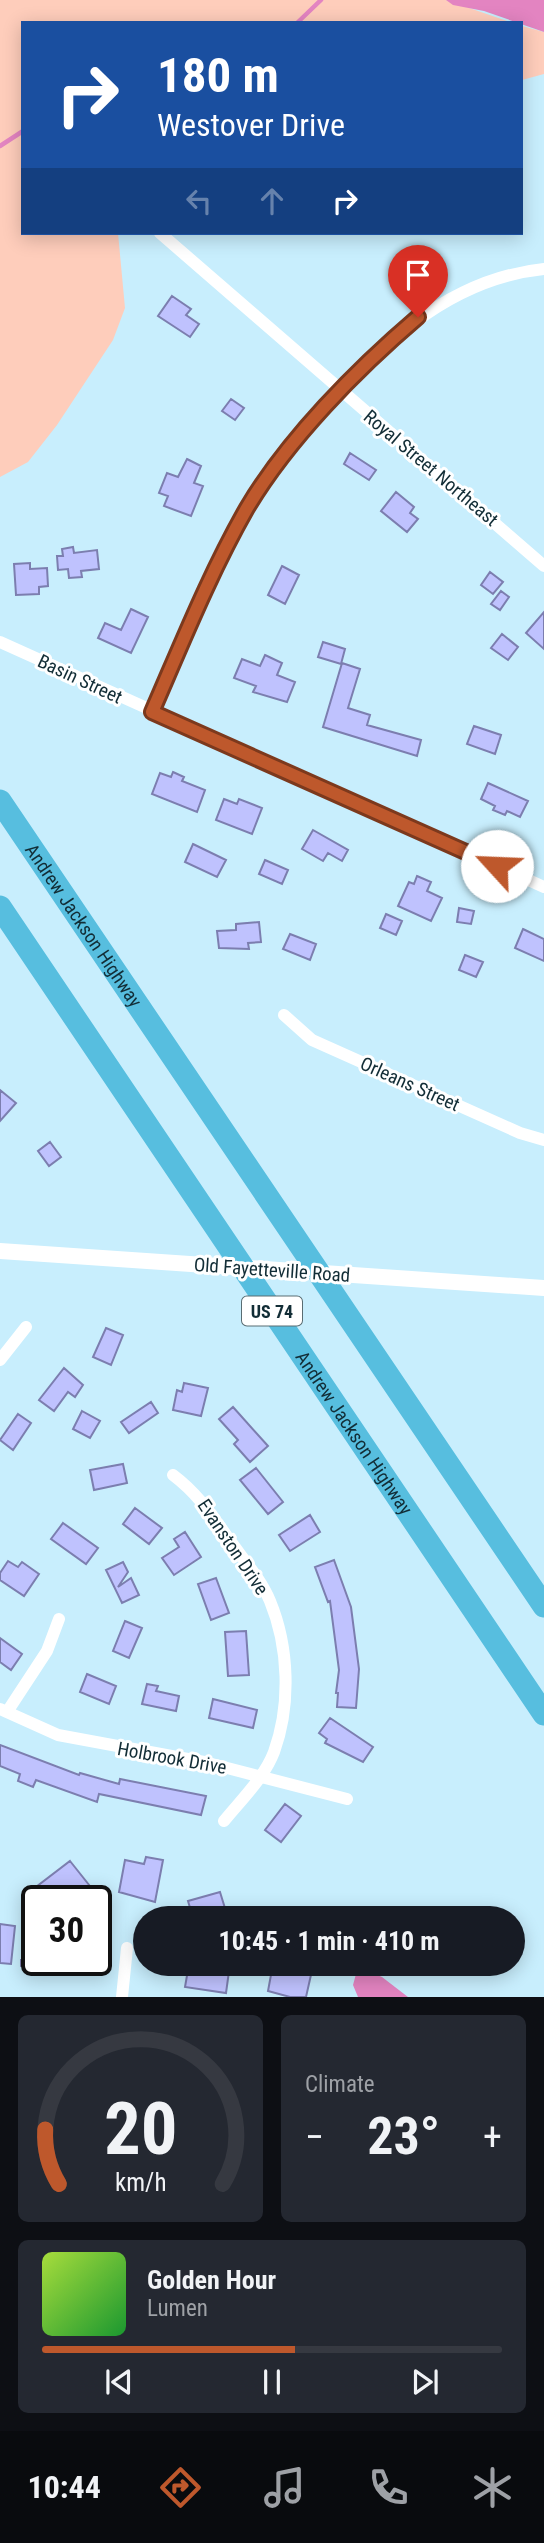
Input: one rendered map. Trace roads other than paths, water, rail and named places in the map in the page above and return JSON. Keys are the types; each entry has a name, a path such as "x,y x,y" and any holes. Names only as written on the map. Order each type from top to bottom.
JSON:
{"highway":[{"name":"Andrew Jackson Highway","path":"0,801 544,1606"},
{"name":"Andrew Jackson Highway","path":"0,907 544,1714"}],"street":[{"name":"Royal Street Northeast","path":"162,235 544,566"},
{"path":"152,712 208,583 247,508 271,471 340,391 372,355 418,317 487,284 544,269"},
{"name":"Basin Street","path":"0,642 544,887"},
{"name":"Orleans Street","path":"284,1014 312,1040 520,1133 544,1140"},
{"name":"Old Fayetteville Road","path":"0,1251 544,1288"},
{"path":"0,1360 26,1327"},
{"name":"Evanston Drive","path":"173,1475 196,1493 269,1599 280,1636 286,1672 283,1710 274,1753 261,1775 224,1821"},
{"path":"3,1711 47,1651 60,1619"},
{"name":"Holbrook Drive","path":"3,1711 58,1735 204,1762 261,1775 346,1800"},
{"path":"122,1997 127,1948"}],"waterway":[{"path":"299,21 321,0"},
{"path":"0,146 21,132"}]}
